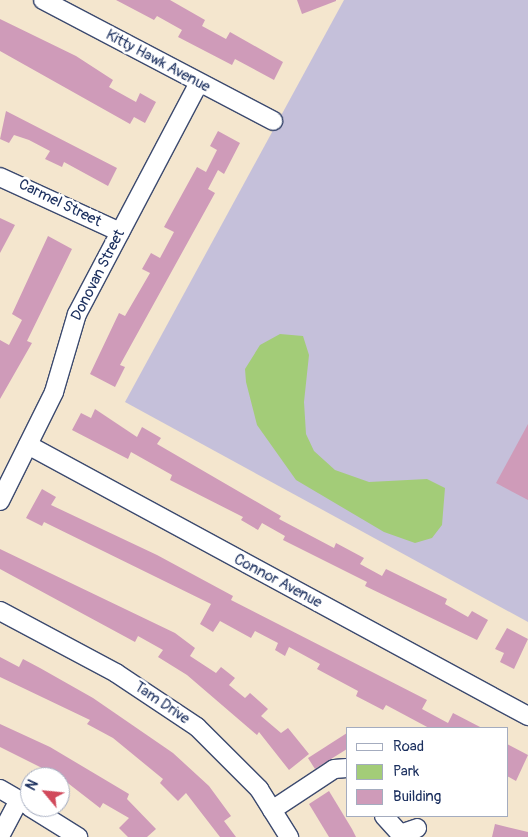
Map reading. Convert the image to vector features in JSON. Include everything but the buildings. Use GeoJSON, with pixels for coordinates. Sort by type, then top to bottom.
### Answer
{"type":"FeatureCollection","features":[{"type":"Feature","properties":{"kind":"street","name":"Kitty Hawk Avenue"},"geometry":{"type":"LineString","coordinates":[[43,0],[273,121]]}},
{"type":"Feature","properties":{"kind":"street","name":"Donovan Street"},"geometry":{"type":"LineString","coordinates":[[0,501],[28,445],[62,369],[77,314],[199,83]]}},
{"type":"Feature","properties":{"kind":"street","name":"Carmel Street"},"geometry":{"type":"LineString","coordinates":[[0,177],[120,232]]}},
{"type":"Feature","properties":{"kind":"street","name":"Connor Avenue"},"geometry":{"type":"LineString","coordinates":[[28,445],[528,716]]}},
{"type":"Feature","properties":{"kind":"street","name":"Tam Drive"},"geometry":{"type":"LineString","coordinates":[[0,611],[116,673],[197,727],[259,789],[289,837]]}},
{"type":"Feature","properties":{"kind":"street"},"geometry":{"type":"LineString","coordinates":[[272,810],[334,769],[346,768]]}},
{"type":"Feature","properties":{"kind":"street"},"geometry":{"type":"LineString","coordinates":[[0,789],[20,801]]}},
{"type":"Feature","properties":{"kind":"street"},"geometry":{"type":"LineString","coordinates":[[0,836],[20,811]]}},
{"type":"Feature","properties":{"kind":"street"},"geometry":{"type":"LineString","coordinates":[[46,817],[78,837]]}},
{"type":"Feature","properties":{"kind":"street"},"geometry":{"type":"LineString","coordinates":[[385,817],[400,834],[417,828]]}},
{"type":"Feature","properties":{"kind":"shaded area"},"geometry":{"type":"Polygon","coordinates":[[[344,0],[528,0],[528,622],[125,402],[344,0]]]}},
{"type":"Feature","properties":{"kind":"green space"},"geometry":{"type":"Polygon","coordinates":[[[280,334],[303,336],[309,355],[304,402],[306,434],[314,451],[335,470],[369,482],[427,479],[445,488],[442,525],[432,538],[415,543],[384,532],[296,480],[257,425],[246,382],[245,369],[260,345],[280,334]]]}}]}
